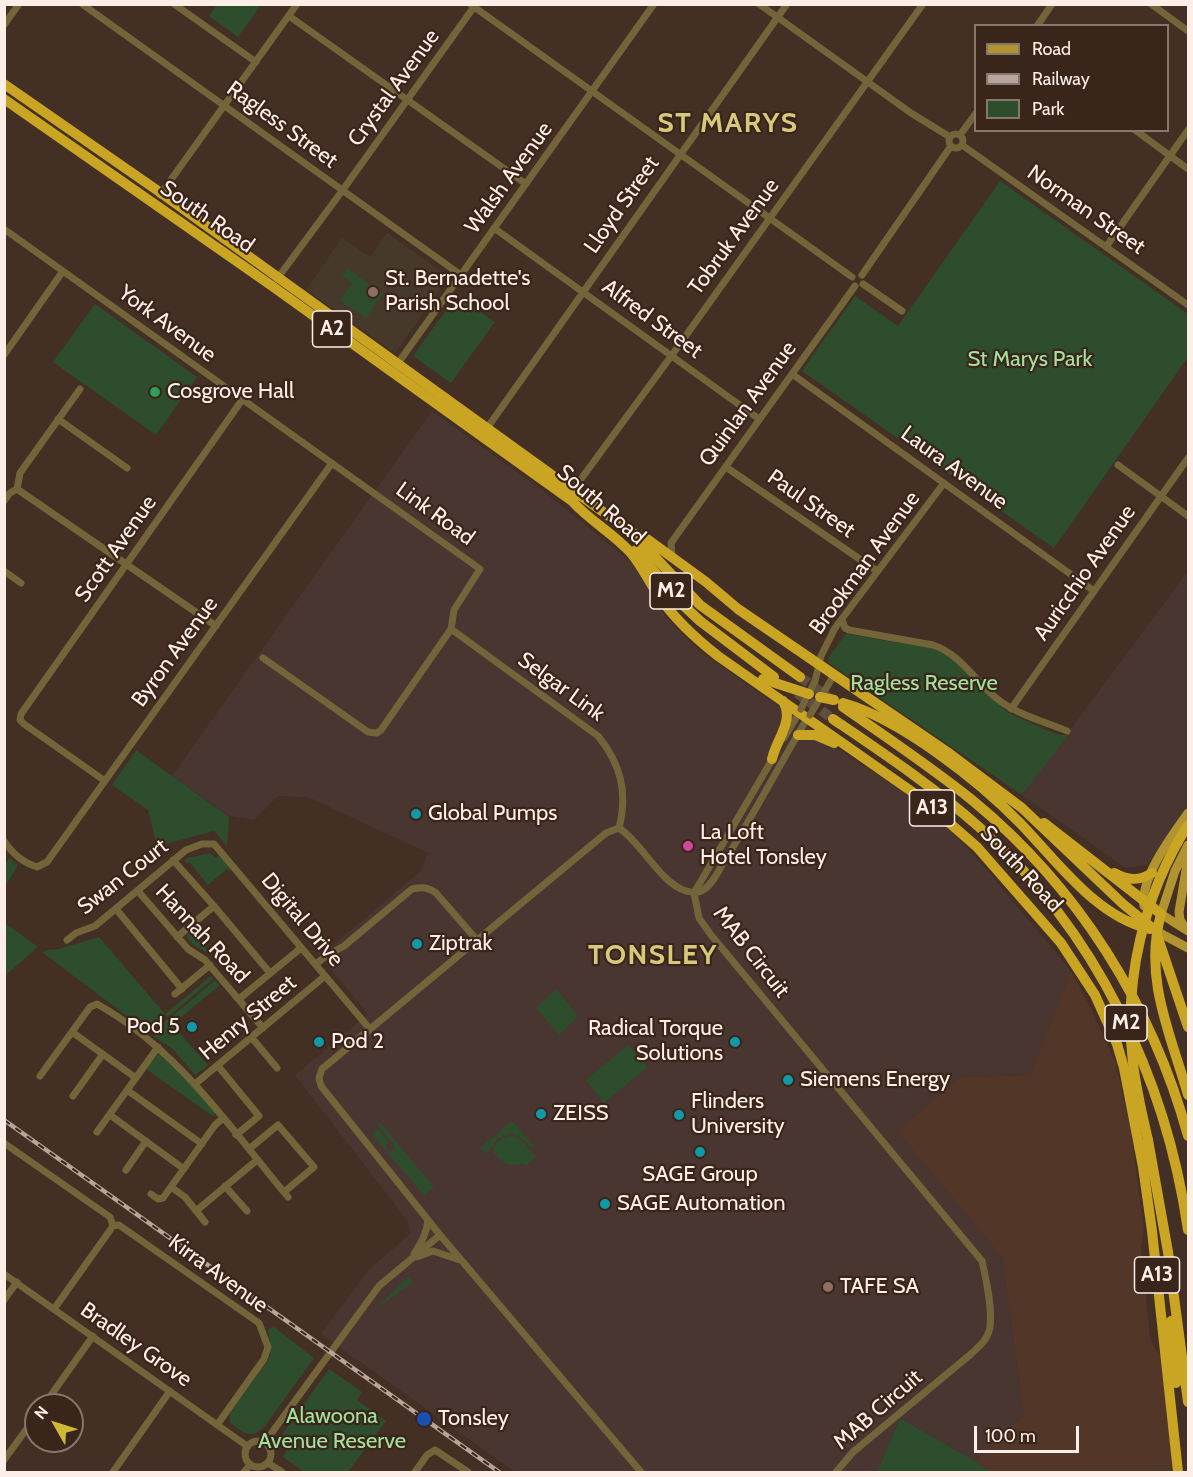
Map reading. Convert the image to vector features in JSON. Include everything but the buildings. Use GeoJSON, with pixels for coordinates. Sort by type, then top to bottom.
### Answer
{"type":"FeatureCollection","features":[{"type":"Feature","properties":{"kind":"highway","name":"South Road"},"geometry":{"type":"LineString","coordinates":[[4,84],[161,194],[274,282]]}},
{"type":"Feature","properties":{"kind":"highway","name":"South Road"},"geometry":{"type":"LineString","coordinates":[[4,99],[154,204],[274,282],[572,495],[672,557],[708,583],[738,609],[950,754],[1060,834],[1161,914]]}},
{"type":"Feature","properties":{"kind":"highway","name":"South Road"},"geometry":{"type":"LineString","coordinates":[[572,495],[584,514],[633,555],[659,596],[685,628],[726,661],[804,713],[921,798],[977,848],[1039,916],[1076,963],[1104,1015],[1119,1051],[1127,1079],[1152,1231],[1179,1473]]}},
{"type":"Feature","properties":{"kind":"highway","name":"M2"},"geometry":{"type":"LineString","coordinates":[[572,495],[630,545],[683,605],[768,678]]}},
{"type":"Feature","properties":{"kind":"highway","name":"M2"},"geometry":{"type":"LineString","coordinates":[[631,531],[684,590],[705,609],[800,677]]}},
{"type":"Feature","properties":{"kind":"highway"},"geometry":{"type":"LineString","coordinates":[[726,661],[768,678],[872,713],[888,721],[976,784],[1018,821],[1078,884],[1105,907],[1131,923],[1155,931]]}},
{"type":"Feature","properties":{"kind":"highway"},"geometry":{"type":"LineString","coordinates":[[772,759],[787,721],[787,710],[783,701]]}},
{"type":"Feature","properties":{"kind":"highway","name":"M2"},"geometry":{"type":"LineString","coordinates":[[843,707],[972,800],[1001,825],[1046,871],[1080,912],[1106,950],[1143,1014],[1171,1080],[1188,1136]]}},
{"type":"Feature","properties":{"kind":"highway","name":"M2"},"geometry":{"type":"LineString","coordinates":[[833,718],[949,801],[981,828],[1045,896],[1078,939],[1099,972],[1125,1021],[1155,1094],[1170,1140],[1188,1230]]}},
{"type":"Feature","properties":{"kind":"highway"},"geometry":{"type":"LineString","coordinates":[[798,735],[815,735],[836,744],[846,744]]}},
{"type":"Feature","properties":{"kind":"highway","name":"South Road"},"geometry":{"type":"LineString","coordinates":[[1022,808],[1081,866],[1155,931]]}},
{"type":"Feature","properties":{"kind":"highway"},"geometry":{"type":"LineString","coordinates":[[1188,825],[1168,861],[1153,897],[1134,972],[1131,1010],[1132,1061],[1168,1252],[1188,1402]]}},
{"type":"Feature","properties":{"kind":"highway"},"geometry":{"type":"LineString","coordinates":[[977,848],[989,855],[1058,929],[1125,1021]]}},
{"type":"Feature","properties":{"kind":"highway"},"geometry":{"type":"LineString","coordinates":[[1100,867],[1121,877],[1134,879],[1143,878],[1152,873]]}},
{"type":"Feature","properties":{"kind":"highway"},"geometry":{"type":"LineString","coordinates":[[1161,914],[1155,931],[1154,962],[1159,998],[1188,1095]]}},
{"type":"Feature","properties":{"kind":"highway"},"geometry":{"type":"LineString","coordinates":[[1155,931],[1188,1028]]}},
{"type":"Feature","properties":{"kind":"highway"},"geometry":{"type":"LineString","coordinates":[[1168,1252],[1166,1264],[1176,1375],[1179,1473]]}},
{"type":"Feature","properties":{"kind":"main road"},"geometry":{"type":"LineString","coordinates":[[1188,813],[1166,846],[1152,873],[1143,902],[1146,916],[1155,931],[1188,948]]}},
{"type":"Feature","properties":{"kind":"main road"},"geometry":{"type":"LineString","coordinates":[[1161,914],[1175,871],[1188,845]]}},
{"type":"Feature","properties":{"kind":"main road"},"geometry":{"type":"LineString","coordinates":[[1187,930],[1181,922],[1179,912],[1188,858]]}},
{"type":"Feature","properties":{"kind":"main road","name":"South Road"},"geometry":{"type":"LineString","coordinates":[[1161,914],[1187,930]]}},
{"type":"Feature","properties":{"kind":"street"},"geometry":{"type":"LineString","coordinates":[[4,25],[19,4]]}},
{"type":"Feature","properties":{"kind":"street","name":"Ragless Street"},"geometry":{"type":"LineString","coordinates":[[82,4],[461,275]]}},
{"type":"Feature","properties":{"kind":"street"},"geometry":{"type":"LineString","coordinates":[[174,4],[256,62]]}},
{"type":"Feature","properties":{"kind":"street"},"geometry":{"type":"LineString","coordinates":[[154,204],[297,4]]}},
{"type":"Feature","properties":{"kind":"street","name":"Walsh Avenue"},"geometry":{"type":"LineString","coordinates":[[395,368],[654,4]]}},
{"type":"Feature","properties":{"kind":"street"},"geometry":{"type":"LineString","coordinates":[[759,4],[911,113],[950,137]]}},
{"type":"Feature","properties":{"kind":"street","name":"Lloyd Street"},"geometry":{"type":"LineString","coordinates":[[484,432],[787,4]]}},
{"type":"Feature","properties":{"kind":"street","name":"Tobruk Avenue"},"geometry":{"type":"LineString","coordinates":[[572,495],[923,4]]}},
{"type":"Feature","properties":{"kind":"street"},"geometry":{"type":"LineString","coordinates":[[1038,24],[1052,4]]}},
{"type":"Feature","properties":{"kind":"street"},"geometry":{"type":"LineString","coordinates":[[1151,4],[1188,31]]}},
{"type":"Feature","properties":{"kind":"street"},"geometry":{"type":"LineString","coordinates":[[473,6],[852,277]]}},
{"type":"Feature","properties":{"kind":"street","name":"Crystal Avenue"},"geometry":{"type":"LineString","coordinates":[[274,282],[408,100],[473,6]]}},
{"type":"Feature","properties":{"kind":"street"},"geometry":{"type":"LineString","coordinates":[[289,16],[526,184]]}},
{"type":"Feature","properties":{"kind":"street"},"geometry":{"type":"LineString","coordinates":[[960,135],[974,114]]}},
{"type":"Feature","properties":{"kind":"street"},"geometry":{"type":"LineString","coordinates":[[1106,247],[1188,130]]}},
{"type":"Feature","properties":{"kind":"street"},"geometry":{"type":"LineString","coordinates":[[1138,132],[1188,169]]}},
{"type":"Feature","properties":{"kind":"street"},"geometry":{"type":"LineString","coordinates":[[950,137],[954,134],[960,135]]}},
{"type":"Feature","properties":{"kind":"street"},"geometry":{"type":"LineString","coordinates":[[951,146],[955,148],[962,145],[960,135]]}},
{"type":"Feature","properties":{"kind":"street"},"geometry":{"type":"LineString","coordinates":[[950,137],[951,146]]}},
{"type":"Feature","properties":{"kind":"street","name":"Norman Street"},"geometry":{"type":"LineString","coordinates":[[962,145],[1188,305]]}},
{"type":"Feature","properties":{"kind":"street"},"geometry":{"type":"LineString","coordinates":[[862,275],[951,146]]}},
{"type":"Feature","properties":{"kind":"street","name":"Alfred Street"},"geometry":{"type":"LineString","coordinates":[[495,228],[759,420]]}},
{"type":"Feature","properties":{"kind":"street","name":"York Avenue"},"geometry":{"type":"LineString","coordinates":[[4,229],[369,488]]}},
{"type":"Feature","properties":{"kind":"street"},"geometry":{"type":"LineString","coordinates":[[4,355],[63,271]]}},
{"type":"Feature","properties":{"kind":"street"},"geometry":{"type":"LineString","coordinates":[[852,277],[856,274],[862,275]]}},
{"type":"Feature","properties":{"kind":"street"},"geometry":{"type":"LineString","coordinates":[[862,275],[863,284]]}},
{"type":"Feature","properties":{"kind":"street"},"geometry":{"type":"LineString","coordinates":[[852,277],[852,283],[855,286],[859,287],[863,284]]}},
{"type":"Feature","properties":{"kind":"street"},"geometry":{"type":"LineString","coordinates":[[863,284],[902,311]]}},
{"type":"Feature","properties":{"kind":"street","name":"Quinlan Avenue"},"geometry":{"type":"LineString","coordinates":[[671,543],[855,286]]}},
{"type":"Feature","properties":{"kind":"street","name":"Laura Avenue"},"geometry":{"type":"LineString","coordinates":[[792,374],[1094,591]]}},
{"type":"Feature","properties":{"kind":"street"},"geometry":{"type":"LineString","coordinates":[[17,489],[18,477],[80,389]]}},
{"type":"Feature","properties":{"kind":"street","name":"Scott Avenue"},"geometry":{"type":"LineString","coordinates":[[105,781],[20,720],[21,714],[242,400]]}},
{"type":"Feature","properties":{"kind":"street"},"geometry":{"type":"LineString","coordinates":[[58,419],[127,468]]}},
{"type":"Feature","properties":{"kind":"street","name":"Auricchio Avenue"},"geometry":{"type":"LineString","coordinates":[[1011,709],[1188,458]]}},
{"type":"Feature","properties":{"kind":"street","name":"Byron Avenue"},"geometry":{"type":"LineString","coordinates":[[4,841],[12,853],[28,864],[37,867],[47,862],[332,463]]}},
{"type":"Feature","properties":{"kind":"street"},"geometry":{"type":"LineString","coordinates":[[1118,465],[1188,516]]}},
{"type":"Feature","properties":{"kind":"street","name":"Paul Street"},"geometry":{"type":"LineString","coordinates":[[726,467],[877,571]]}},
{"type":"Feature","properties":{"kind":"street","name":"Brookman Avenue"},"geometry":{"type":"LineString","coordinates":[[818,694],[815,681],[830,638],[877,571],[944,483]]}},
{"type":"Feature","properties":{"kind":"street","name":"Link Road"},"geometry":{"type":"LineString","coordinates":[[369,488],[480,569],[454,610],[451,629]]}},
{"type":"Feature","properties":{"kind":"street"},"geometry":{"type":"LineString","coordinates":[[17,489],[216,626]]}},
{"type":"Feature","properties":{"kind":"street"},"geometry":{"type":"LineString","coordinates":[[4,501],[10,493],[17,489]]}},
{"type":"Feature","properties":{"kind":"street"},"geometry":{"type":"LineString","coordinates":[[656,546],[671,543],[672,557]]}},
{"type":"Feature","properties":{"kind":"street"},"geometry":{"type":"LineString","coordinates":[[6,575],[21,583]]}},
{"type":"Feature","properties":{"kind":"street"},"geometry":{"type":"LineString","coordinates":[[842,620],[845,628],[849,630],[945,649],[997,699],[1011,709],[1067,731]]}},
{"type":"Feature","properties":{"kind":"street"},"geometry":{"type":"LineString","coordinates":[[263,658],[368,732],[377,733],[451,629]]}},
{"type":"Feature","properties":{"kind":"street","name":"Selgar Link"},"geometry":{"type":"LineString","coordinates":[[451,629],[587,726],[603,741],[615,759],[622,780],[623,802],[619,828]]}},
{"type":"Feature","properties":{"kind":"street"},"geometry":{"type":"LineString","coordinates":[[694,893],[772,759],[834,675]]}},
{"type":"Feature","properties":{"kind":"street"},"geometry":{"type":"LineString","coordinates":[[694,893],[703,891],[711,882],[736,843],[798,735],[804,713],[818,694]]}},
{"type":"Feature","properties":{"kind":"street"},"geometry":{"type":"LineString","coordinates":[[619,828],[606,832],[369,1028],[322,1070],[319,1078],[321,1086],[440,1235],[641,1473]]}},
{"type":"Feature","properties":{"kind":"street","name":"MAB Circuit"},"geometry":{"type":"LineString","coordinates":[[619,828],[627,833],[673,884],[694,893],[699,918],[711,935],[982,1261],[986,1276],[991,1326],[987,1337],[971,1354],[853,1452],[836,1473]]}},
{"type":"Feature","properties":{"kind":"street","name":"Swan Court"},"geometry":{"type":"LineString","coordinates":[[67,940],[76,933],[95,926],[173,860],[193,846],[202,844]]}},
{"type":"Feature","properties":{"kind":"street","name":"Digital Drive"},"geometry":{"type":"LineString","coordinates":[[202,844],[214,844],[218,848],[369,1028]]}},
{"type":"Feature","properties":{"kind":"street"},"geometry":{"type":"LineString","coordinates":[[173,860],[270,973]]}},
{"type":"Feature","properties":{"kind":"street"},"geometry":{"type":"LineString","coordinates":[[316,964],[344,946],[412,890],[422,887],[436,893],[476,939]]}},
{"type":"Feature","properties":{"kind":"street","name":"Hannah Road"},"geometry":{"type":"LineString","coordinates":[[138,891],[188,949],[210,965],[264,1028]]}},
{"type":"Feature","properties":{"kind":"street"},"geometry":{"type":"LineString","coordinates":[[177,937],[214,906]]}},
{"type":"Feature","properties":{"kind":"street"},"geometry":{"type":"LineString","coordinates":[[116,909],[182,988]]}},
{"type":"Feature","properties":{"kind":"street"},"geometry":{"type":"LineString","coordinates":[[239,999],[301,948]]}},
{"type":"Feature","properties":{"kind":"street"},"geometry":{"type":"LineString","coordinates":[[175,994],[210,965]]}},
{"type":"Feature","properties":{"kind":"street","name":"Henry Street"},"geometry":{"type":"LineString","coordinates":[[249,1149],[278,1125],[314,1167],[286,1195],[195,1084],[326,976]]}},
{"type":"Feature","properties":{"kind":"street"},"geometry":{"type":"LineString","coordinates":[[40,1076],[90,1007],[98,1004],[158,1047],[195,1084]]}},
{"type":"Feature","properties":{"kind":"street"},"geometry":{"type":"LineString","coordinates":[[72,1032],[136,1078]]}},
{"type":"Feature","properties":{"kind":"street"},"geometry":{"type":"LineString","coordinates":[[252,1038],[277,1068]]}},
{"type":"Feature","properties":{"kind":"street"},"geometry":{"type":"LineString","coordinates":[[97,1132],[158,1047]]}},
{"type":"Feature","properties":{"kind":"street"},"geometry":{"type":"LineString","coordinates":[[73,1096],[103,1054]]}},
{"type":"Feature","properties":{"kind":"street"},"geometry":{"type":"LineString","coordinates":[[218,1066],[260,1116],[236,1135]]}},
{"type":"Feature","properties":{"kind":"street"},"geometry":{"type":"LineString","coordinates":[[127,1090],[202,1144]]}},
{"type":"Feature","properties":{"kind":"street"},"geometry":{"type":"LineString","coordinates":[[110,1115],[184,1168]]}},
{"type":"Feature","properties":{"kind":"street"},"geometry":{"type":"LineString","coordinates":[[151,1194],[158,1199],[163,1198],[215,1125],[223,1118]]}},
{"type":"Feature","properties":{"kind":"street"},"geometry":{"type":"LineString","coordinates":[[126,1170],[146,1141]]}},
{"type":"Feature","properties":{"kind":"street","name":"Kirra Avenue"},"geometry":{"type":"LineString","coordinates":[[4,1143],[110,1217],[116,1225],[259,1323],[268,1347],[264,1359],[217,1425]]}},
{"type":"Feature","properties":{"kind":"street"},"geometry":{"type":"LineString","coordinates":[[196,1211],[257,1160]]}},
{"type":"Feature","properties":{"kind":"street"},"geometry":{"type":"LineString","coordinates":[[225,1186],[246,1211]]}},
{"type":"Feature","properties":{"kind":"street"},"geometry":{"type":"LineString","coordinates":[[171,1187],[185,1197],[205,1222]]}},
{"type":"Feature","properties":{"kind":"street"},"geometry":{"type":"LineString","coordinates":[[409,1261],[423,1240],[429,1220]]}},
{"type":"Feature","properties":{"kind":"street"},"geometry":{"type":"LineString","coordinates":[[54,1309],[116,1225]]}},
{"type":"Feature","properties":{"kind":"street"},"geometry":{"type":"LineString","coordinates":[[265,1442],[379,1286],[440,1235]]}},
{"type":"Feature","properties":{"kind":"street"},"geometry":{"type":"LineString","coordinates":[[409,1261],[433,1251],[462,1261]]}},
{"type":"Feature","properties":{"kind":"street","name":"Bradley Grove"},"geometry":{"type":"LineString","coordinates":[[4,1274],[247,1446]]}},
{"type":"Feature","properties":{"kind":"street"},"geometry":{"type":"LineString","coordinates":[[4,1300],[17,1282]]}},
{"type":"Feature","properties":{"kind":"street"},"geometry":{"type":"LineString","coordinates":[[53,1393],[93,1336]]}},
{"type":"Feature","properties":{"kind":"street"},"geometry":{"type":"LineString","coordinates":[[112,1473],[170,1391]]}},
{"type":"Feature","properties":{"kind":"street"},"geometry":{"type":"LineString","coordinates":[[4,1460],[24,1432]]}},
{"type":"Feature","properties":{"kind":"street"},"geometry":{"type":"LineString","coordinates":[[253,1441],[265,1442],[271,1454],[268,1462],[257,1467],[249,1465],[244,1454],[247,1446],[253,1441]]}},
{"type":"Feature","properties":{"kind":"street"},"geometry":{"type":"LineString","coordinates":[[415,1473],[427,1455],[435,1450],[468,1473]]}},
{"type":"Feature","properties":{"kind":"street"},"geometry":{"type":"LineString","coordinates":[[268,1462],[282,1473]]}},
{"type":"Feature","properties":{"kind":"street"},"geometry":{"type":"LineString","coordinates":[[244,1473],[249,1465]]}},
{"type":"Feature","properties":{"kind":"shaded area","name":"St. Bernadette's Parish School"},"geometry":{"type":"Polygon","coordinates":[[[387,233],[449,277],[395,353],[306,290],[342,238],[370,257],[387,233]]]}},
{"type":"Feature","properties":{"kind":"shaded area"},"geometry":{"type":"Polygon","coordinates":[[[432,411],[546,493],[631,562],[666,617],[697,649],[861,765],[886,779],[942,822],[977,858],[1071,971],[1030,1075],[961,1077],[897,1131],[1002,1257],[1024,1416],[975,1461],[900,1418],[877,1472],[515,1472],[321,1334],[369,1270],[411,1233],[407,1220],[295,1075],[368,1014],[309,943],[333,945],[421,871],[428,853],[308,797],[278,796],[254,820],[229,816],[172,776],[432,411]]]}},
{"type":"Feature","properties":{"kind":"shaded area"},"geometry":{"type":"Polygon","coordinates":[[[1188,571],[1188,807],[1147,865],[1126,868],[1022,795],[1188,571]]]}},
{"type":"Feature","properties":{"kind":"shaded area"},"geometry":{"type":"Polygon","coordinates":[[[1071,971],[1116,1064],[1130,1126],[1144,1229],[1141,1248],[1150,1337],[1162,1357],[1171,1443],[1171,1472],[990,1472],[975,1461],[1024,1416],[1002,1257],[897,1131],[961,1077],[1030,1075],[1071,971]]]}},
{"type":"Feature","properties":{"kind":"green space"},"geometry":{"type":"Polygon","coordinates":[[[217,4],[261,5],[238,37],[209,16],[217,4]]]}},
{"type":"Feature","properties":{"kind":"green space","name":"St Marys Park"},"geometry":{"type":"Polygon","coordinates":[[[1000,181],[1188,314],[1188,357],[1054,548],[802,371],[855,296],[898,326],[1000,181]]]}},
{"type":"Feature","properties":{"kind":"green space"},"geometry":{"type":"Polygon","coordinates":[[[347,268],[383,294],[366,318],[340,300],[352,283],[342,275],[347,268]]]}},
{"type":"Feature","properties":{"kind":"green space"},"geometry":{"type":"Polygon","coordinates":[[[457,295],[495,322],[451,383],[413,356],[457,295]]]}},
{"type":"Feature","properties":{"kind":"green space"},"geometry":{"type":"Polygon","coordinates":[[[95,304],[197,377],[156,435],[53,362],[95,304]]]}},
{"type":"Feature","properties":{"kind":"green space","name":"Ragless Reserve"},"geometry":{"type":"Polygon","coordinates":[[[846,634],[937,649],[950,657],[1007,712],[1046,730],[1068,735],[1022,795],[829,663],[828,658],[846,634]]]}},
{"type":"Feature","properties":{"kind":"green space"},"geometry":{"type":"Polygon","coordinates":[[[136,750],[229,817],[227,846],[214,831],[157,846],[148,810],[112,785],[136,750]]]}},
{"type":"Feature","properties":{"kind":"green space"},"geometry":{"type":"Polygon","coordinates":[[[211,853],[215,858],[220,855],[231,869],[229,871],[227,869],[208,885],[189,862],[184,861],[187,858],[211,853]]]}},
{"type":"Feature","properties":{"kind":"green space"},"geometry":{"type":"Polygon","coordinates":[[[9,858],[18,865],[5,887],[5,866],[9,858]]]}},
{"type":"Feature","properties":{"kind":"green space"},"geometry":{"type":"Polygon","coordinates":[[[5,923],[38,947],[5,976],[5,923]]]}},
{"type":"Feature","properties":{"kind":"green space"},"geometry":{"type":"Polygon","coordinates":[[[192,931],[214,957],[192,944],[186,936],[192,931]]]}},
{"type":"Feature","properties":{"kind":"green space"},"geometry":{"type":"Polygon","coordinates":[[[99,937],[165,1014],[148,1032],[43,953],[46,950],[58,949],[99,937]]]}},
{"type":"Feature","properties":{"kind":"green space"},"geometry":{"type":"Polygon","coordinates":[[[211,976],[213,979],[168,1017],[165,1014],[211,976]]]}},
{"type":"Feature","properties":{"kind":"green space"},"geometry":{"type":"Polygon","coordinates":[[[215,980],[219,986],[174,1023],[170,1018],[215,980]]]}},
{"type":"Feature","properties":{"kind":"green space"},"geometry":{"type":"Polygon","coordinates":[[[556,989],[578,1016],[559,1035],[536,1008],[556,989]]]}},
{"type":"Feature","properties":{"kind":"green space"},"geometry":{"type":"Polygon","coordinates":[[[167,1019],[208,1065],[195,1075],[173,1049],[153,1036],[167,1019]]]}},
{"type":"Feature","properties":{"kind":"green space"},"geometry":{"type":"Polygon","coordinates":[[[628,1045],[647,1067],[604,1103],[586,1080],[628,1045]]]}},
{"type":"Feature","properties":{"kind":"green space"},"geometry":{"type":"Polygon","coordinates":[[[159,1053],[169,1058],[215,1113],[214,1117],[146,1069],[159,1053]]]}},
{"type":"Feature","properties":{"kind":"green space"},"geometry":{"type":"Polygon","coordinates":[[[512,1121],[534,1146],[532,1148],[523,1139],[511,1133],[497,1139],[488,1151],[485,1152],[480,1148],[512,1121]]]}},
{"type":"Feature","properties":{"kind":"green space"},"geometry":{"type":"Polygon","coordinates":[[[380,1122],[434,1187],[424,1195],[386,1151],[393,1151],[394,1145],[377,1125],[380,1122]]]}},
{"type":"Feature","properties":{"kind":"green space"},"geometry":{"type":"Polygon","coordinates":[[[378,1129],[388,1141],[386,1145],[389,1150],[385,1150],[372,1134],[378,1129]]]}},
{"type":"Feature","properties":{"kind":"green space"},"geometry":{"type":"Polygon","coordinates":[[[513,1136],[521,1140],[536,1157],[526,1166],[523,1163],[509,1165],[493,1152],[500,1140],[513,1136]]]}},
{"type":"Feature","properties":{"kind":"green space"},"geometry":{"type":"Polygon","coordinates":[[[408,1277],[413,1282],[378,1308],[390,1294],[408,1277]]]}},
{"type":"Feature","properties":{"kind":"green space"},"geometry":{"type":"Polygon","coordinates":[[[274,1327],[314,1358],[265,1426],[256,1433],[248,1434],[230,1423],[230,1413],[269,1359],[271,1348],[268,1329],[274,1327]]]}},
{"type":"Feature","properties":{"kind":"green space","name":"Alawoona Avenue Reserve"},"geometry":{"type":"Polygon","coordinates":[[[329,1369],[362,1392],[357,1400],[386,1421],[348,1472],[304,1472],[283,1457],[286,1446],[281,1436],[329,1369]]]}},
{"type":"Feature","properties":{"kind":"green space"},"geometry":{"type":"Polygon","coordinates":[[[900,1418],[975,1461],[990,1472],[877,1472],[900,1418]]]}},
{"type":"Feature","properties":{"kind":"tunnel"},"geometry":{"type":"LineString","coordinates":[[800,677],[831,699]]}},
{"type":"Feature","properties":{"kind":"tunnel"},"geometry":{"type":"LineString","coordinates":[[797,693],[833,719]]}},
{"type":"Feature","properties":{"kind":"railway"},"geometry":{"type":"LineString","coordinates":[[4,1120],[499,1472]]}},
{"type":"Feature","properties":{"kind":"place","name":"St. Bernadette's Parish School"},"geometry":{"type":"Point","coordinates":[373,292]}},
{"type":"Feature","properties":{"kind":"place","name":"Cosgrove Hall"},"geometry":{"type":"Point","coordinates":[155,392]}},
{"type":"Feature","properties":{"kind":"place","name":"Global Pumps"},"geometry":{"type":"Point","coordinates":[416,814]}},
{"type":"Feature","properties":{"kind":"place","name":"La Loft Hotel Tonsley"},"geometry":{"type":"Point","coordinates":[688,846]}},
{"type":"Feature","properties":{"kind":"place","name":"Ziptrak"},"geometry":{"type":"Point","coordinates":[417,944]}},
{"type":"Feature","properties":{"kind":"place","name":"Pod 5"},"geometry":{"type":"Point","coordinates":[192,1027]}},
{"type":"Feature","properties":{"kind":"place","name":"Pod 2"},"geometry":{"type":"Point","coordinates":[319,1042]}},
{"type":"Feature","properties":{"kind":"place","name":"Radical Torque Solutions"},"geometry":{"type":"Point","coordinates":[735,1042]}},
{"type":"Feature","properties":{"kind":"place","name":"Siemens Energy"},"geometry":{"type":"Point","coordinates":[788,1080]}},
{"type":"Feature","properties":{"kind":"place","name":"ZEISS"},"geometry":{"type":"Point","coordinates":[541,1114]}},
{"type":"Feature","properties":{"kind":"place","name":"Flinders University"},"geometry":{"type":"Point","coordinates":[679,1115]}},
{"type":"Feature","properties":{"kind":"place","name":"SAGE Group"},"geometry":{"type":"Point","coordinates":[700,1152]}},
{"type":"Feature","properties":{"kind":"place","name":"SAGE Automation"},"geometry":{"type":"Point","coordinates":[605,1204]}},
{"type":"Feature","properties":{"kind":"place","name":"TAFE SA"},"geometry":{"type":"Point","coordinates":[828,1287]}},
{"type":"Feature","properties":{"kind":"place","name":"Tonsley"},"geometry":{"type":"Point","coordinates":[424,1419]}},
{"type":"Feature","properties":{"kind":"district","name":"ST MARYS"},"geometry":{"type":"Point","coordinates":[728,124]}},
{"type":"Feature","properties":{"kind":"district","name":"TONSLEY"},"geometry":{"type":"Point","coordinates":[653,956]}}]}
